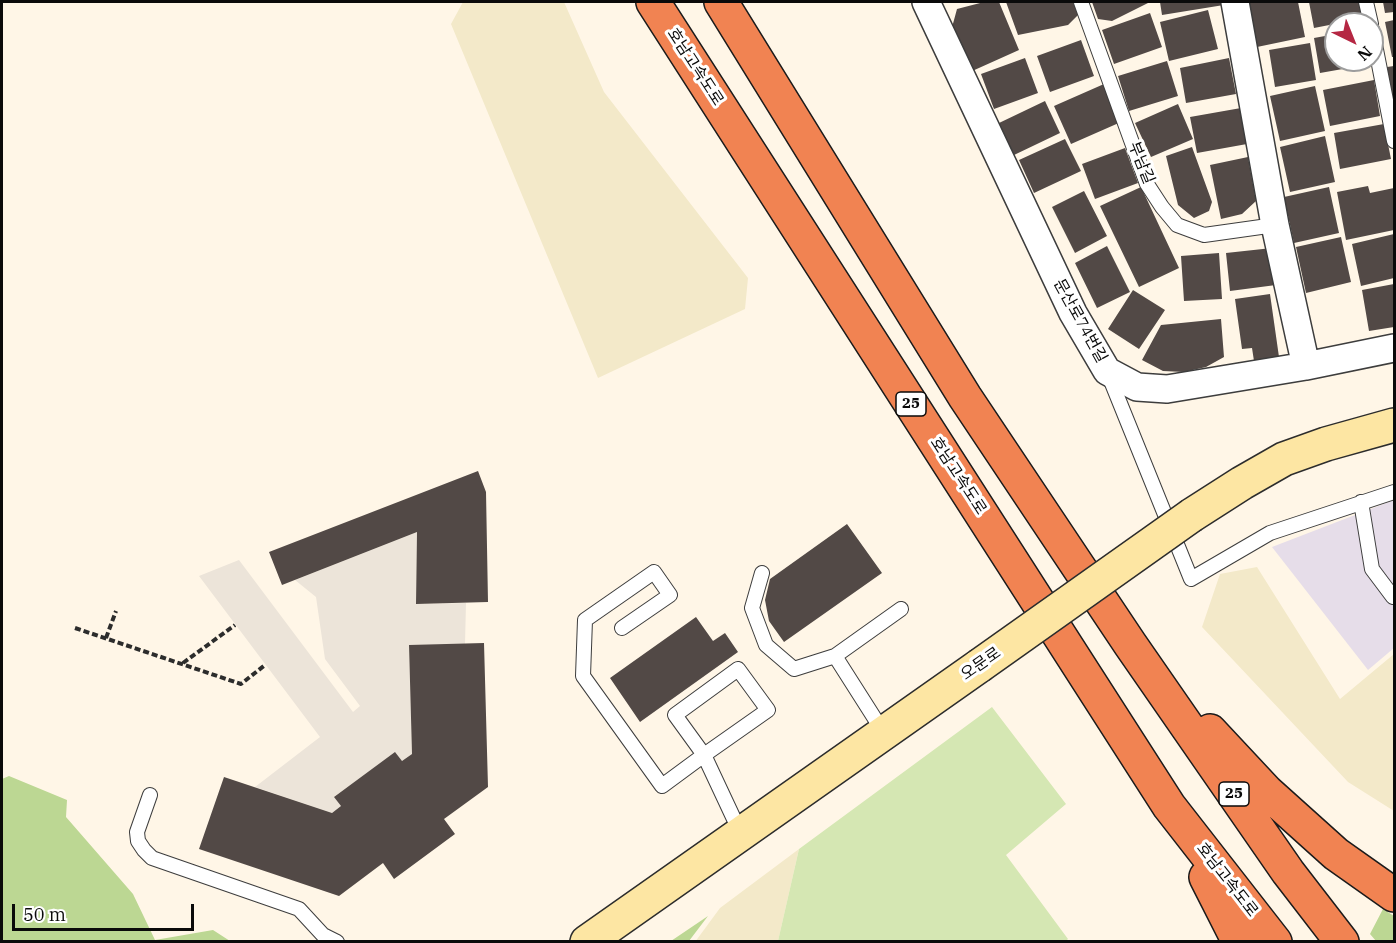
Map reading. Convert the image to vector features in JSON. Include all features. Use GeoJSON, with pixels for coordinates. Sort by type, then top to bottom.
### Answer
{"type":"FeatureCollection","features":[{"type":"Feature","properties":{"kind":"highway","name":"호남고속도로"},"geometry":{"type":"LineString","coordinates":[[653,2],[1169,806],[1275,942]]}},
{"type":"Feature","properties":{"kind":"highway","name":"25"},"geometry":{"type":"LineString","coordinates":[[721,2],[965,397],[1130,644],[1288,872],[1342,942]]}},
{"type":"Feature","properties":{"kind":"highway"},"geometry":{"type":"LineString","coordinates":[[1130,644],[1267,792],[1336,854],[1395,895]]}},
{"type":"Feature","properties":{"kind":"highway"},"geometry":{"type":"LineString","coordinates":[[1169,806],[1239,942]]}},
{"type":"Feature","properties":{"kind":"main road","name":"오문로"},"geometry":{"type":"LineString","coordinates":[[587,942],[1192,515],[1242,483],[1284,459],[1326,444],[1395,425]]}},
{"type":"Feature","properties":{"kind":"street","name":"문산로74번길"},"geometry":{"type":"LineString","coordinates":[[929,2],[1073,313],[1107,371],[1137,387],[1167,390],[1395,348]]}},
{"type":"Feature","properties":{"kind":"street"},"geometry":{"type":"LineString","coordinates":[[1235,2],[1275,225],[1306,366]]}},
{"type":"Feature","properties":{"kind":"lane","name":"부남길"},"geometry":{"type":"LineString","coordinates":[[1081,2],[1148,184],[1162,207],[1177,225],[1204,236],[1275,225]]}},
{"type":"Feature","properties":{"kind":"lane"},"geometry":{"type":"LineString","coordinates":[[1381,72],[1395,141]]}},
{"type":"Feature","properties":{"kind":"lane"},"geometry":{"type":"LineString","coordinates":[[1107,371],[1191,579],[1270,533],[1395,492]]}},
{"type":"Feature","properties":{"kind":"lane"},"geometry":{"type":"LineString","coordinates":[[1361,502],[1372,569],[1393,597]]}},
{"type":"Feature","properties":{"kind":"lane"},"geometry":{"type":"LineString","coordinates":[[622,628],[670,595],[654,572],[585,620],[583,676],[662,786],[704,755],[768,710],[738,669],[675,715],[704,755],[741,834]]}},
{"type":"Feature","properties":{"kind":"lane"},"geometry":{"type":"LineString","coordinates":[[762,573],[752,608],[766,645],[794,669],[835,656],[901,609]]}},
{"type":"Feature","properties":{"kind":"lane"},"geometry":{"type":"LineString","coordinates":[[835,656],[884,733]]}},
{"type":"Feature","properties":{"kind":"lane"},"geometry":{"type":"LineString","coordinates":[[150,795],[137,832],[138,841],[152,858],[299,909],[322,935],[337,942]]}},
{"type":"Feature","properties":{"kind":"path"},"geometry":{"type":"LineString","coordinates":[[106,638],[116,611]]}},
{"type":"Feature","properties":{"kind":"path"},"geometry":{"type":"LineString","coordinates":[[182,664],[235,625]]}},
{"type":"Feature","properties":{"kind":"path"},"geometry":{"type":"LineString","coordinates":[[75,628],[241,684],[266,665]]}},
{"type":"Feature","properties":{"kind":"shaded area"},"geometry":{"type":"Polygon","coordinates":[[[463,2],[564,2],[604,92],[748,278],[745,309],[598,378],[451,24],[463,2]]]}},
{"type":"Feature","properties":{"kind":"shaded area"},"geometry":{"type":"Polygon","coordinates":[[[1394,500],[1394,648],[1368,670],[1272,547],[1394,500]]]}},
{"type":"Feature","properties":{"kind":"shaded area"},"geometry":{"type":"Polygon","coordinates":[[[417,532],[416,604],[466,603],[465,644],[409,646],[412,754],[402,761],[395,753],[335,796],[341,806],[332,813],[255,787],[320,737],[199,576],[239,560],[353,712],[360,706],[325,659],[316,597],[295,580],[417,532]]]}},
{"type":"Feature","properties":{"kind":"shaded area"},"geometry":{"type":"Polygon","coordinates":[[[1257,567],[1340,699],[1394,654],[1394,811],[1348,782],[1202,627],[1220,574],[1257,567]]]}},
{"type":"Feature","properties":{"kind":"shaded area"},"geometry":{"type":"Polygon","coordinates":[[[799,849],[778,941],[695,942],[720,908],[799,849]]]}},
{"type":"Feature","properties":{"kind":"green space"},"geometry":{"type":"Polygon","coordinates":[[[992,707],[1066,804],[1006,855],[1068,939],[1065,942],[778,941],[799,849],[992,707]]]}},
{"type":"Feature","properties":{"kind":"green space"},"geometry":{"type":"Polygon","coordinates":[[[9,776],[67,800],[66,817],[133,894],[155,940],[213,930],[230,941],[2,941],[2,779],[9,776]]]}},
{"type":"Feature","properties":{"kind":"green space"},"geometry":{"type":"Polygon","coordinates":[[[1383,909],[1394,916],[1394,941],[1376,941],[1370,934],[1383,909]]]}},
{"type":"Feature","properties":{"kind":"green space"},"geometry":{"type":"Polygon","coordinates":[[[708,916],[689,941],[671,941],[708,916]]]}},
{"type":"Feature","properties":{"kind":"building"},"geometry":{"type":"Polygon","coordinates":[[[984,2],[999,2],[1019,50],[970,72],[951,31],[957,9],[984,2]]]}},
{"type":"Feature","properties":{"kind":"building"},"geometry":{"type":"Polygon","coordinates":[[[1006,2],[1073,2],[1078,15],[1068,25],[1018,35],[1006,2]]]}},
{"type":"Feature","properties":{"kind":"building"},"geometry":{"type":"Polygon","coordinates":[[[1092,2],[1150,2],[1112,21],[1098,19],[1092,2]]]}},
{"type":"Feature","properties":{"kind":"building"},"geometry":{"type":"Polygon","coordinates":[[[1160,2],[1229,2],[1230,4],[1162,15],[1160,2]]]}},
{"type":"Feature","properties":{"kind":"building"},"geometry":{"type":"Polygon","coordinates":[[[1298,2],[1305,37],[1257,47],[1248,3],[1298,2]]]}},
{"type":"Feature","properties":{"kind":"building"},"geometry":{"type":"Polygon","coordinates":[[[1309,2],[1361,2],[1364,12],[1324,12],[1324,26],[1314,28],[1309,2]]]}},
{"type":"Feature","properties":{"kind":"building"},"geometry":{"type":"Polygon","coordinates":[[[1383,2],[1394,2],[1394,12],[1385,13],[1383,2]]]}},
{"type":"Feature","properties":{"kind":"building"},"geometry":{"type":"Polygon","coordinates":[[[1208,10],[1218,49],[1169,61],[1160,22],[1208,10]]]}},
{"type":"Feature","properties":{"kind":"building"},"geometry":{"type":"Polygon","coordinates":[[[1150,13],[1162,47],[1114,64],[1102,30],[1150,13]]]}},
{"type":"Feature","properties":{"kind":"building"},"geometry":{"type":"Polygon","coordinates":[[[1394,20],[1394,57],[1392,57],[1385,22],[1394,20]]]}},
{"type":"Feature","properties":{"kind":"building"},"geometry":{"type":"Polygon","coordinates":[[[1324,36],[1326,72],[1320,73],[1314,38],[1324,36]]]}},
{"type":"Feature","properties":{"kind":"building"},"geometry":{"type":"Polygon","coordinates":[[[1081,40],[1094,76],[1050,92],[1037,56],[1081,40]]]}},
{"type":"Feature","properties":{"kind":"building"},"geometry":{"type":"Polygon","coordinates":[[[1310,43],[1316,80],[1275,87],[1269,50],[1310,43]]]}},
{"type":"Feature","properties":{"kind":"building"},"geometry":{"type":"Polygon","coordinates":[[[1025,58],[1038,93],[994,109],[981,74],[1025,58]]]}},
{"type":"Feature","properties":{"kind":"building"},"geometry":{"type":"Polygon","coordinates":[[[1229,58],[1236,94],[1186,103],[1180,68],[1229,58]]]}},
{"type":"Feature","properties":{"kind":"building"},"geometry":{"type":"Polygon","coordinates":[[[1167,61],[1178,96],[1129,111],[1118,76],[1167,61]]]}},
{"type":"Feature","properties":{"kind":"building"},"geometry":{"type":"Polygon","coordinates":[[[1394,66],[1394,100],[1393,100],[1387,67],[1394,66]]]}},
{"type":"Feature","properties":{"kind":"building"},"geometry":{"type":"Polygon","coordinates":[[[1374,80],[1380,116],[1330,126],[1323,90],[1374,80]]]}},
{"type":"Feature","properties":{"kind":"building"},"geometry":{"type":"Polygon","coordinates":[[[1104,84],[1121,122],[1071,144],[1054,106],[1104,84]]]}},
{"type":"Feature","properties":{"kind":"building"},"geometry":{"type":"Polygon","coordinates":[[[1315,86],[1325,131],[1280,141],[1270,96],[1315,86]]]}},
{"type":"Feature","properties":{"kind":"building"},"geometry":{"type":"Polygon","coordinates":[[[1045,101],[1060,133],[1014,155],[999,123],[1045,101]]]}},
{"type":"Feature","properties":{"kind":"building"},"geometry":{"type":"Polygon","coordinates":[[[1178,104],[1193,139],[1151,157],[1135,123],[1178,104]]]}},
{"type":"Feature","properties":{"kind":"building"},"geometry":{"type":"Polygon","coordinates":[[[1241,108],[1247,144],[1197,153],[1190,117],[1241,108]]]}},
{"type":"Feature","properties":{"kind":"building"},"geometry":{"type":"Polygon","coordinates":[[[1384,124],[1391,159],[1340,169],[1334,133],[1384,124]]]}},
{"type":"Feature","properties":{"kind":"building"},"geometry":{"type":"Polygon","coordinates":[[[1325,136],[1335,182],[1290,192],[1280,147],[1325,136]]]}},
{"type":"Feature","properties":{"kind":"building"},"geometry":{"type":"Polygon","coordinates":[[[1065,139],[1081,171],[1034,193],[1019,160],[1065,139]]]}},
{"type":"Feature","properties":{"kind":"building"},"geometry":{"type":"Polygon","coordinates":[[[1192,147],[1212,202],[1209,211],[1194,218],[1178,205],[1166,156],[1192,147]]]}},
{"type":"Feature","properties":{"kind":"building"},"geometry":{"type":"Polygon","coordinates":[[[1125,148],[1138,183],[1095,199],[1082,164],[1125,148]]]}},
{"type":"Feature","properties":{"kind":"building"},"geometry":{"type":"Polygon","coordinates":[[[1248,157],[1256,201],[1242,214],[1221,219],[1210,165],[1248,157]]]}},
{"type":"Feature","properties":{"kind":"building"},"geometry":{"type":"Polygon","coordinates":[[[1368,186],[1370,193],[1394,188],[1394,230],[1346,240],[1337,192],[1368,186]]]}},
{"type":"Feature","properties":{"kind":"building"},"geometry":{"type":"Polygon","coordinates":[[[1141,187],[1179,268],[1139,287],[1100,206],[1141,187]]]}},
{"type":"Feature","properties":{"kind":"building"},"geometry":{"type":"Polygon","coordinates":[[[1329,187],[1339,233],[1294,243],[1284,197],[1329,187]]]}},
{"type":"Feature","properties":{"kind":"building"},"geometry":{"type":"Polygon","coordinates":[[[1084,191],[1107,236],[1075,253],[1052,207],[1084,191]]]}},
{"type":"Feature","properties":{"kind":"building"},"geometry":{"type":"Polygon","coordinates":[[[1394,234],[1394,278],[1361,286],[1352,244],[1394,234]]]}},
{"type":"Feature","properties":{"kind":"building"},"geometry":{"type":"Polygon","coordinates":[[[1341,237],[1351,282],[1306,293],[1296,247],[1341,237]]]}},
{"type":"Feature","properties":{"kind":"building"},"geometry":{"type":"Polygon","coordinates":[[[1107,246],[1130,292],[1097,308],[1075,263],[1107,246]]]}},
{"type":"Feature","properties":{"kind":"building"},"geometry":{"type":"Polygon","coordinates":[[[1272,248],[1276,285],[1230,291],[1226,253],[1272,248]]]}},
{"type":"Feature","properties":{"kind":"building"},"geometry":{"type":"Polygon","coordinates":[[[1219,253],[1222,299],[1184,301],[1181,256],[1219,253]]]}},
{"type":"Feature","properties":{"kind":"building"},"geometry":{"type":"Polygon","coordinates":[[[1394,284],[1394,327],[1369,331],[1362,290],[1394,284]]]}},
{"type":"Feature","properties":{"kind":"building"},"geometry":{"type":"Polygon","coordinates":[[[1133,290],[1165,310],[1139,349],[1108,329],[1133,290]]]}},
{"type":"Feature","properties":{"kind":"building"},"geometry":{"type":"Polygon","coordinates":[[[1270,294],[1279,357],[1254,361],[1252,348],[1242,349],[1235,299],[1270,294]]]}},
{"type":"Feature","properties":{"kind":"building"},"geometry":{"type":"Polygon","coordinates":[[[1221,319],[1224,357],[1206,367],[1184,372],[1163,371],[1142,360],[1161,325],[1221,319]]]}},
{"type":"Feature","properties":{"kind":"building"},"geometry":{"type":"Polygon","coordinates":[[[478,471],[486,492],[488,602],[416,604],[417,532],[282,585],[269,552],[478,471]]]}},
{"type":"Feature","properties":{"kind":"building"},"geometry":{"type":"Polygon","coordinates":[[[847,524],[882,573],[784,642],[769,621],[765,600],[770,579],[847,524]]]}},
{"type":"Feature","properties":{"kind":"building"},"geometry":{"type":"Polygon","coordinates":[[[696,617],[713,641],[725,633],[738,652],[640,722],[610,678],[696,617]]]}},
{"type":"Feature","properties":{"kind":"building"},"geometry":{"type":"Polygon","coordinates":[[[484,643],[488,787],[444,819],[455,834],[394,879],[383,863],[339,896],[199,849],[224,777],[332,813],[341,806],[334,797],[395,752],[402,761],[412,754],[409,645],[484,643]]]}}]}
